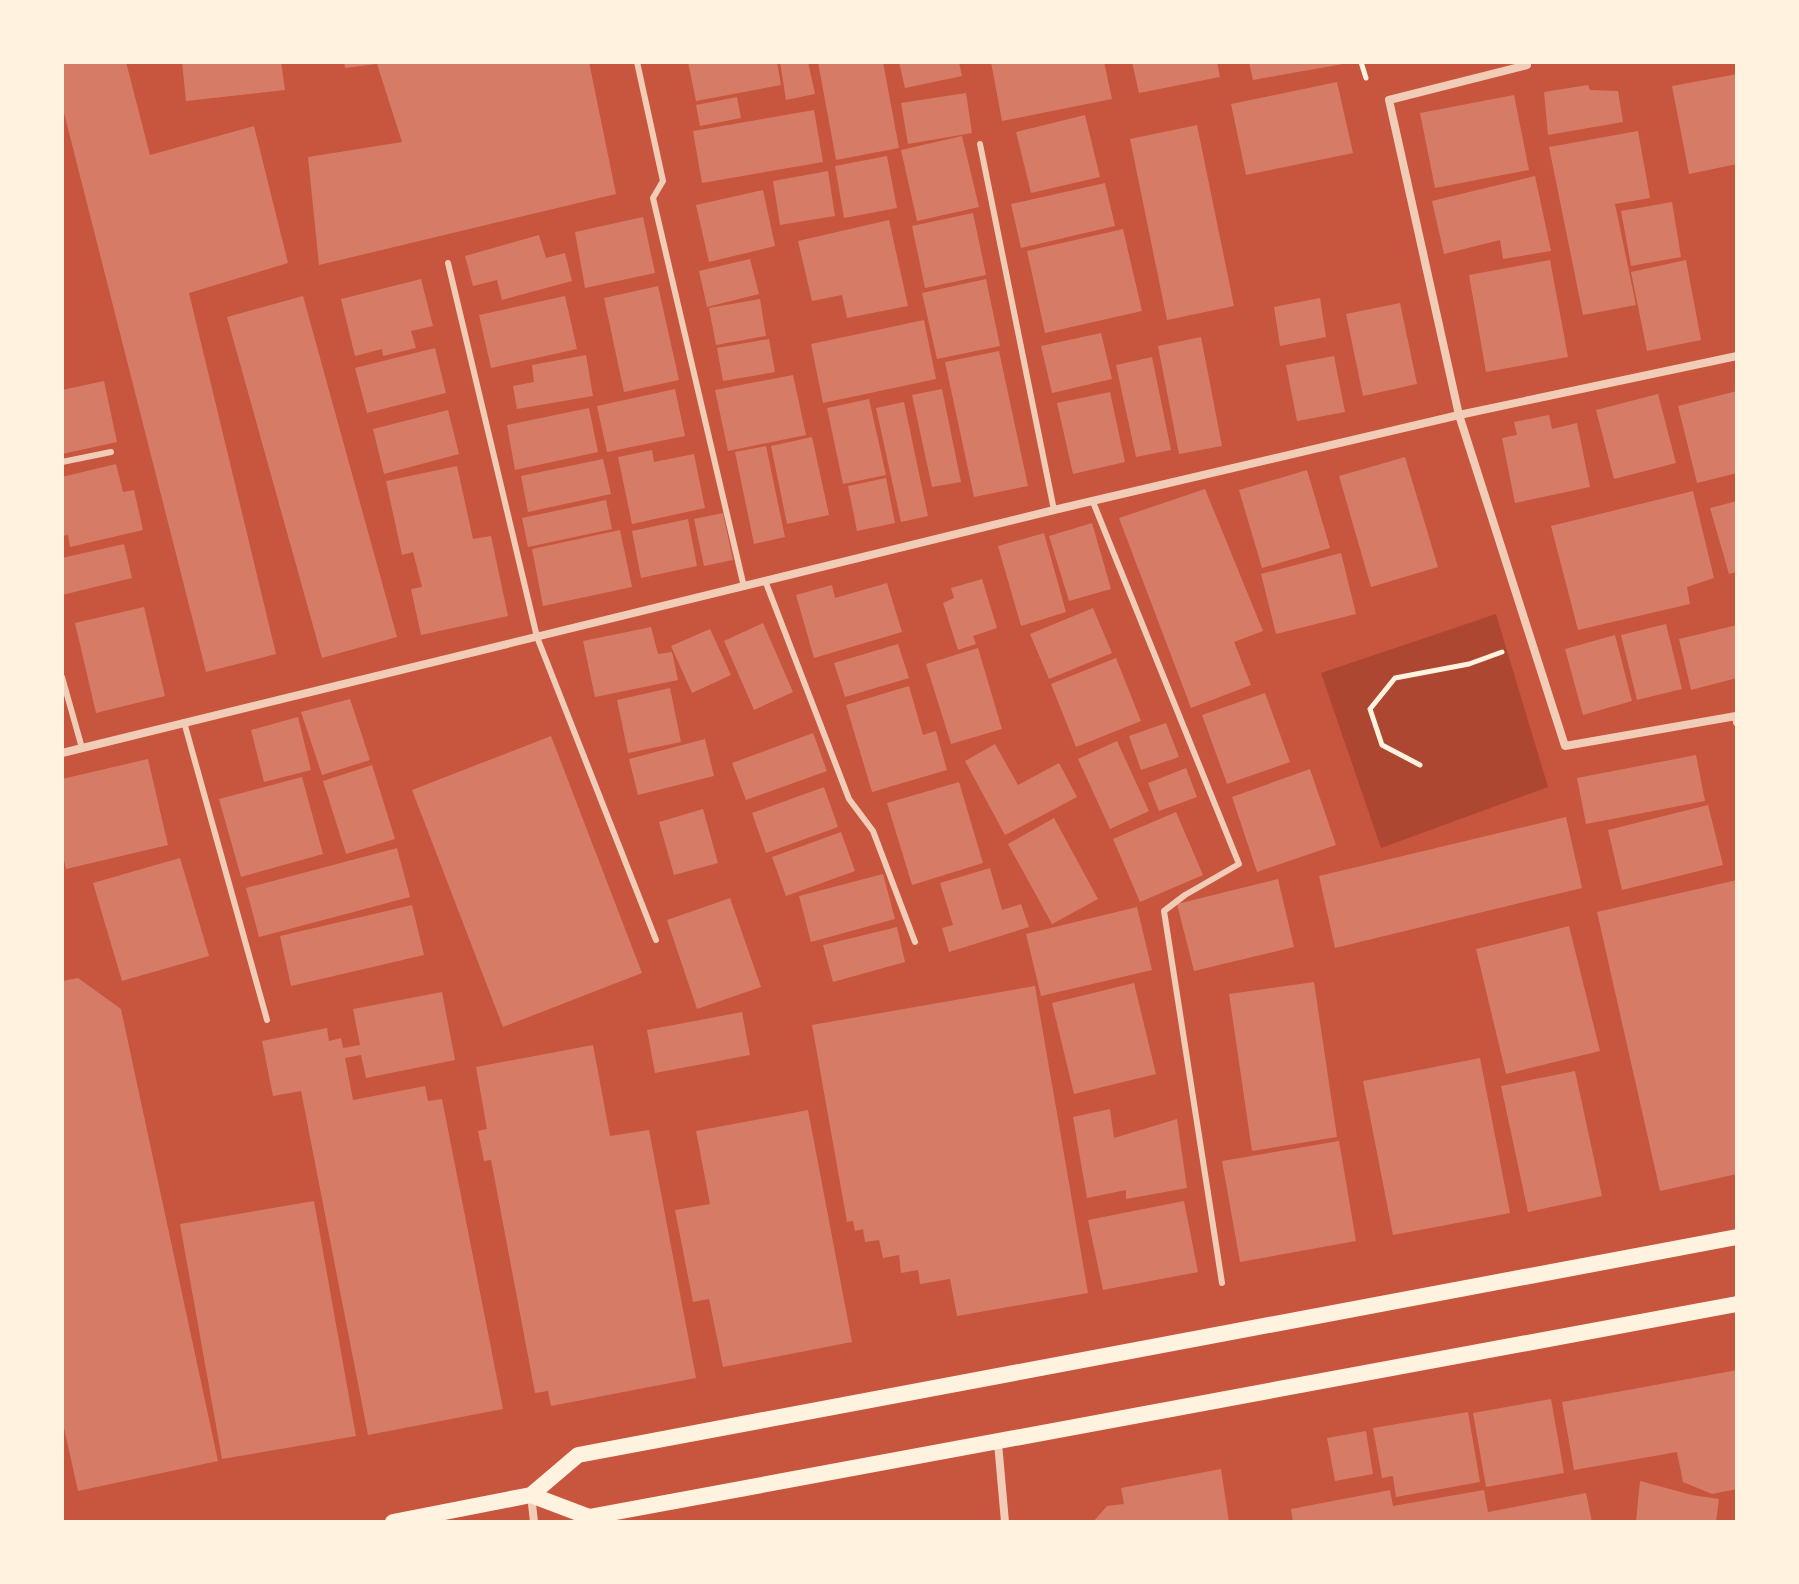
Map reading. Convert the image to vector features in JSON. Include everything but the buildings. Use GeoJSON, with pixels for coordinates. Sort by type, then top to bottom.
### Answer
{"type":"FeatureCollection","features":[{"type":"Feature","properties":{"kind":"main road"},"geometry":{"type":"LineString","coordinates":[[393,1522],[531,1495],[578,1455],[1737,1237]]}},
{"type":"Feature","properties":{"kind":"main road"},"geometry":{"type":"LineString","coordinates":[[531,1495],[589,1517],[1737,1304]]}},
{"type":"Feature","properties":{"kind":"street"},"geometry":{"type":"LineString","coordinates":[[1527,62],[1527,65],[1389,100],[1459,415],[1531,642],[1565,746],[1736,716],[1737,722]]}},
{"type":"Feature","properties":{"kind":"street"},"geometry":{"type":"LineString","coordinates":[[62,753],[1054,510],[1459,415],[1737,356]]}},
{"type":"Feature","properties":{"kind":"street"},"geometry":{"type":"LineString","coordinates":[[998,1443],[1005,1522]]}},
{"type":"Feature","properties":{"kind":"street"},"geometry":{"type":"LineString","coordinates":[[531,1495],[534,1522]]}},
{"type":"Feature","properties":{"kind":"lane"},"geometry":{"type":"LineString","coordinates":[[637,62],[663,181],[653,198],[744,587]]}},
{"type":"Feature","properties":{"kind":"lane"},"geometry":{"type":"LineString","coordinates":[[980,144],[1054,510]]}},
{"type":"Feature","properties":{"kind":"lane"},"geometry":{"type":"LineString","coordinates":[[448,263],[537,637],[656,940]]}},
{"type":"Feature","properties":{"kind":"lane"},"geometry":{"type":"LineString","coordinates":[[62,462],[111,452]]}},
{"type":"Feature","properties":{"kind":"lane"},"geometry":{"type":"LineString","coordinates":[[1093,502],[1239,864],[1185,895],[1164,911],[1222,1283]]}},
{"type":"Feature","properties":{"kind":"lane"},"geometry":{"type":"LineString","coordinates":[[766,583],[849,799],[873,831],[915,942]]}},
{"type":"Feature","properties":{"kind":"lane"},"geometry":{"type":"LineString","coordinates":[[62,677],[82,748]]}},
{"type":"Feature","properties":{"kind":"lane"},"geometry":{"type":"LineString","coordinates":[[184,722],[267,1020]]}},
{"type":"Feature","properties":{"kind":"path"},"geometry":{"type":"LineString","coordinates":[[1420,765],[1382,745],[1370,709],[1395,678],[1469,664],[1531,642]]}},
{"type":"Feature","properties":{"kind":"shaded area"},"geometry":{"type":"Polygon","coordinates":[[[1496,614],[1548,787],[1381,848],[1321,673],[1496,614]]]}}]}
